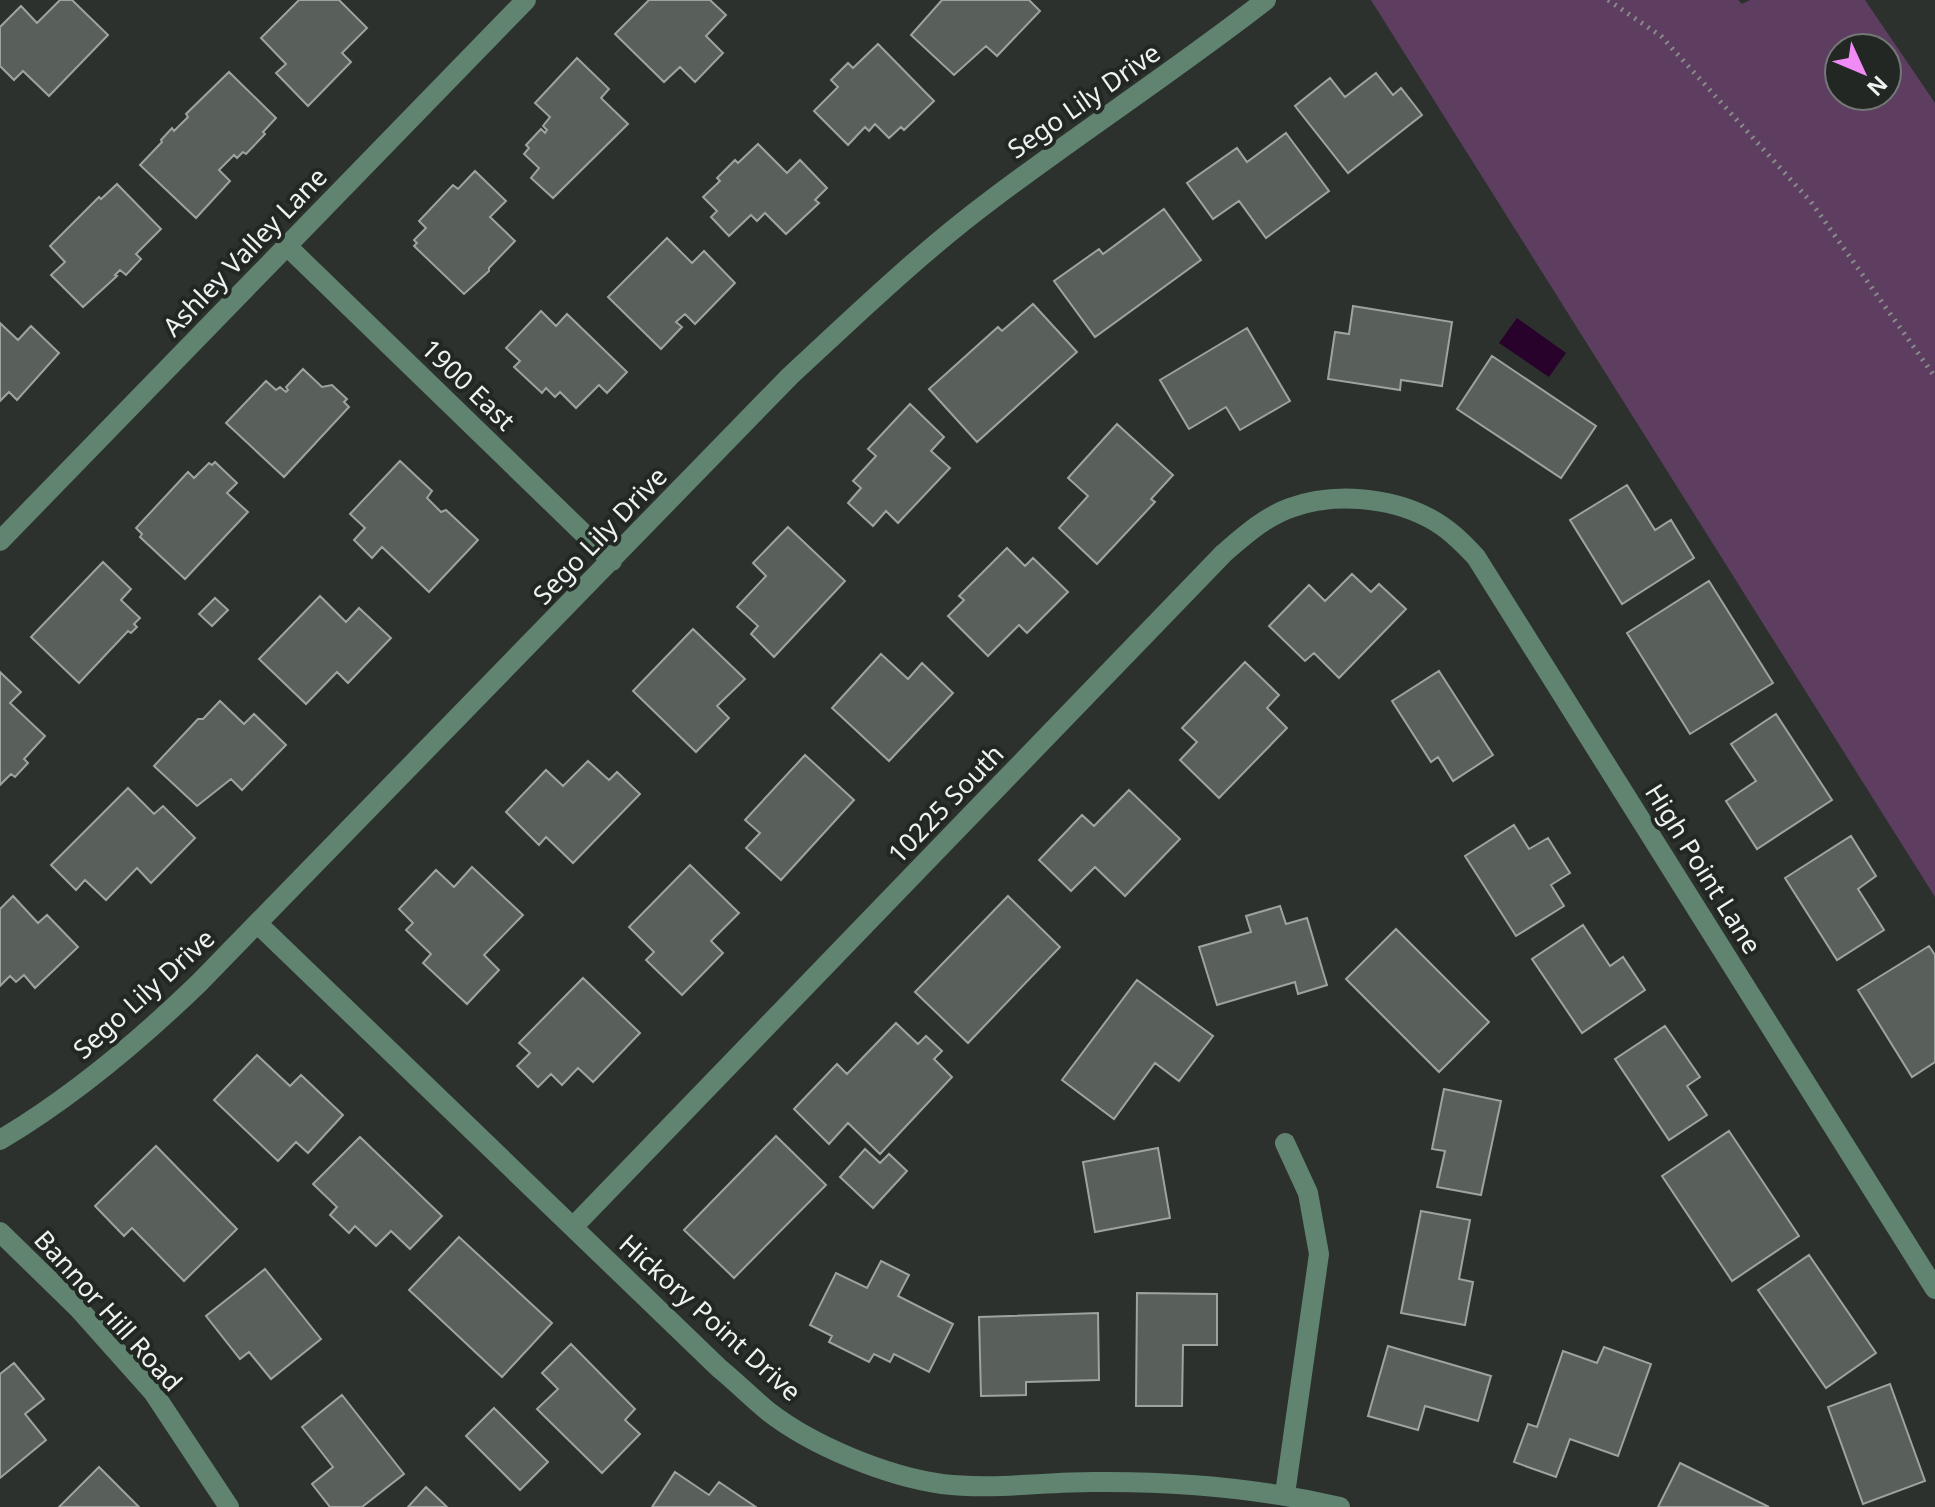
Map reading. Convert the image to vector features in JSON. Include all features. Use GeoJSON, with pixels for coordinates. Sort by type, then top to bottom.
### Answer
{"type":"FeatureCollection","features":[{"type":"Feature","properties":{"kind":"street","name":"Ashley Valley Lane"},"geometry":{"type":"LineString","coordinates":[[0,541],[526,0]]}},
{"type":"Feature","properties":{"kind":"street","name":"Sego Lily Drive"},"geometry":{"type":"LineString","coordinates":[[0,1140],[79,1088],[141,1038],[258,924],[790,376],[887,286],[988,202],[1266,0]]}},
{"type":"Feature","properties":{"kind":"street","name":"1900 East"},"geometry":{"type":"LineString","coordinates":[[287,246],[612,561]]}},
{"type":"Feature","properties":{"kind":"street","name":"10225 South"},"geometry":{"type":"LineString","coordinates":[[573,1227],[1224,553],[1255,526],[1291,508],[1328,500],[1364,499],[1399,506]]}},
{"type":"Feature","properties":{"kind":"street","name":"High Point Lane"},"geometry":{"type":"LineString","coordinates":[[1399,506],[1428,517],[1454,534],[1476,557],[1935,1289]]}},
{"type":"Feature","properties":{"kind":"street","name":"Hickory Point Drive"},"geometry":{"type":"LineString","coordinates":[[258,924],[719,1368],[771,1413],[827,1446],[883,1469],[939,1483],[996,1487],[1092,1482],[1171,1483],[1285,1494],[1340,1507]]}},
{"type":"Feature","properties":{"kind":"street"},"geometry":{"type":"LineString","coordinates":[[1285,1143],[1308,1193],[1319,1254],[1285,1494]]}},
{"type":"Feature","properties":{"kind":"street","name":"Bannor Hill Road"},"geometry":{"type":"LineString","coordinates":[[0,1232],[79,1309],[153,1392],[229,1507]]}},
{"type":"Feature","properties":{"kind":"path"},"geometry":{"type":"LineString","coordinates":[[1608,0],[1661,36],[1811,202],[1935,377]]}},
{"type":"Feature","properties":{"kind":"shaded area"},"geometry":{"type":"Polygon","coordinates":[[[1371,0],[1738,0],[1742,4],[1750,0],[1865,0],[1887,32],[1823,32],[1823,112],[1903,112],[1903,56],[1935,103],[1935,897],[1371,0]]]}},
{"type":"Feature","properties":{"kind":"shaded area"},"geometry":{"type":"Polygon","coordinates":[[[1517,318],[1566,353],[1549,377],[1499,343],[1517,318]]]}},
{"type":"Feature","properties":{"kind":"building"},"geometry":{"type":"Polygon","coordinates":[[[60,0],[72,0],[108,35],[49,96],[23,71],[14,80],[0,66],[0,27],[21,6],[37,23],[60,0]]]}},
{"type":"Feature","properties":{"kind":"building"},"geometry":{"type":"Polygon","coordinates":[[[299,0],[339,0],[367,28],[342,53],[351,62],[308,106],[276,73],[286,64],[261,38],[299,0]]]}},
{"type":"Feature","properties":{"kind":"building"},"geometry":{"type":"Polygon","coordinates":[[[649,0],[710,0],[726,15],[706,36],[723,53],[695,82],[680,67],[664,82],[615,34],[649,0]]]}},
{"type":"Feature","properties":{"kind":"building"},"geometry":{"type":"Polygon","coordinates":[[[942,0],[1029,0],[1040,11],[997,56],[986,46],[954,75],[911,35],[942,0]]]}},
{"type":"Feature","properties":{"kind":"building"},"geometry":{"type":"Polygon","coordinates":[[[878,44],[934,101],[904,130],[901,127],[889,138],[875,124],[869,131],[865,127],[848,145],[814,111],[838,87],[831,80],[848,63],[853,68],[878,44]]]}},
{"type":"Feature","properties":{"kind":"building"},"geometry":{"type":"Polygon","coordinates":[[[577,58],[609,89],[601,98],[628,124],[553,198],[531,178],[539,168],[524,154],[529,148],[526,145],[541,129],[545,133],[547,130],[543,126],[550,117],[535,103],[577,58]]]}},
{"type":"Feature","properties":{"kind":"building"},"geometry":{"type":"Polygon","coordinates":[[[229,72],[276,118],[246,154],[243,152],[237,158],[234,155],[219,170],[230,181],[196,218],[140,165],[172,128],[174,131],[188,117],[186,114],[229,72]]]}},
{"type":"Feature","properties":{"kind":"building"},"geometry":{"type":"Polygon","coordinates":[[[1376,73],[1393,95],[1401,88],[1422,115],[1348,173],[1295,106],[1330,78],[1345,97],[1376,73]]]}},
{"type":"Feature","properties":{"kind":"building"},"geometry":{"type":"Polygon","coordinates":[[[1286,133],[1329,191],[1266,238],[1239,201],[1213,219],[1187,183],[1237,148],[1247,162],[1286,133]]]}},
{"type":"Feature","properties":{"kind":"building"},"geometry":{"type":"Polygon","coordinates":[[[758,144],[787,173],[800,160],[827,188],[815,200],[819,203],[786,234],[765,213],[757,221],[751,215],[729,236],[711,217],[717,211],[703,197],[735,160],[738,163],[758,144]]]}},
{"type":"Feature","properties":{"kind":"building"},"geometry":{"type":"Polygon","coordinates":[[[475,171],[506,201],[490,217],[515,241],[464,294],[414,246],[417,243],[414,240],[426,228],[419,221],[453,185],[458,189],[475,171]]]}},
{"type":"Feature","properties":{"kind":"building"},"geometry":{"type":"Polygon","coordinates":[[[117,184],[161,229],[136,254],[141,259],[126,275],[120,270],[83,307],[51,275],[65,262],[50,246],[99,197],[101,199],[117,184]]]}},
{"type":"Feature","properties":{"kind":"building"},"geometry":{"type":"Polygon","coordinates":[[[1164,209],[1201,260],[1095,337],[1054,281],[1099,249],[1103,254],[1164,209]]]}},
{"type":"Feature","properties":{"kind":"building"},"geometry":{"type":"Polygon","coordinates":[[[667,238],[692,263],[704,251],[735,283],[695,324],[685,314],[676,322],[682,327],[661,349],[608,297],[667,238]]]}},
{"type":"Feature","properties":{"kind":"building"},"geometry":{"type":"Polygon","coordinates":[[[1033,304],[1077,352],[977,442],[929,389],[998,327],[1002,331],[1033,304]]]}},
{"type":"Feature","properties":{"kind":"building"},"geometry":{"type":"Polygon","coordinates":[[[1353,306],[1452,322],[1442,386],[1401,380],[1400,390],[1328,379],[1335,332],[1349,334],[1353,306]]]}},
{"type":"Feature","properties":{"kind":"building"},"geometry":{"type":"Polygon","coordinates":[[[541,311],[556,326],[567,314],[627,372],[607,393],[599,385],[576,408],[560,392],[555,397],[546,388],[542,393],[514,367],[520,361],[506,348],[541,311]]]}},
{"type":"Feature","properties":{"kind":"building"},"geometry":{"type":"Polygon","coordinates":[[[0,323],[18,340],[31,326],[59,353],[17,400],[9,392],[0,401],[0,323]]]}},
{"type":"Feature","properties":{"kind":"building"},"geometry":{"type":"Polygon","coordinates":[[[1247,328],[1290,401],[1240,430],[1226,407],[1189,429],[1160,380],[1247,328]]]}},
{"type":"Feature","properties":{"kind":"building"},"geometry":{"type":"Polygon","coordinates":[[[1492,356],[1596,426],[1561,478],[1457,409],[1492,356]]]}},
{"type":"Feature","properties":{"kind":"building"},"geometry":{"type":"Polygon","coordinates":[[[303,369],[322,387],[332,385],[347,399],[344,402],[349,407],[284,477],[226,423],[266,381],[276,390],[280,387],[286,392],[286,387],[303,369]]]}},
{"type":"Feature","properties":{"kind":"building"},"geometry":{"type":"Polygon","coordinates":[[[910,404],[944,437],[931,451],[950,468],[898,523],[886,511],[873,526],[848,503],[861,488],[853,481],[876,456],[868,449],[910,404]]]}},
{"type":"Feature","properties":{"kind":"building"},"geometry":{"type":"Polygon","coordinates":[[[1117,424],[1173,475],[1151,499],[1155,502],[1097,564],[1059,528],[1088,496],[1068,478],[1117,424]]]}},
{"type":"Feature","properties":{"kind":"building"},"geometry":{"type":"Polygon","coordinates":[[[400,461],[432,491],[427,498],[441,512],[446,510],[478,540],[429,592],[382,547],[372,558],[354,540],[365,528],[350,514],[400,461]]]}},
{"type":"Feature","properties":{"kind":"building"},"geometry":{"type":"Polygon","coordinates":[[[215,462],[237,483],[227,493],[248,512],[185,579],[140,537],[142,534],[136,528],[188,472],[194,478],[209,463],[212,465],[215,462]]]}},
{"type":"Feature","properties":{"kind":"building"},"geometry":{"type":"Polygon","coordinates":[[[1627,485],[1655,530],[1671,520],[1694,558],[1622,604],[1570,520],[1627,485]]]}},
{"type":"Feature","properties":{"kind":"building"},"geometry":{"type":"Polygon","coordinates":[[[788,527],[845,581],[774,657],[751,634],[758,626],[737,607],[766,576],[753,563],[788,527]]]}},
{"type":"Feature","properties":{"kind":"building"},"geometry":{"type":"Polygon","coordinates":[[[1007,548],[1025,566],[1033,558],[1068,592],[1027,633],[1019,625],[988,656],[948,616],[964,600],[959,596],[1007,548]]]}},
{"type":"Feature","properties":{"kind":"building"},"geometry":{"type":"Polygon","coordinates":[[[103,562],[131,589],[121,600],[140,618],[134,624],[137,627],[131,633],[128,631],[79,683],[31,637],[103,562]]]}},
{"type":"Feature","properties":{"kind":"building"},"geometry":{"type":"Polygon","coordinates":[[[1352,574],[1371,592],[1379,584],[1406,609],[1339,678],[1314,653],[1305,661],[1269,626],[1309,585],[1325,601],[1352,574]]]}},
{"type":"Feature","properties":{"kind":"building"},"geometry":{"type":"Polygon","coordinates":[[[1709,581],[1773,683],[1690,734],[1627,633],[1709,581]]]}},
{"type":"Feature","properties":{"kind":"building"},"geometry":{"type":"Polygon","coordinates":[[[320,596],[346,622],[359,608],[391,638],[348,683],[337,672],[306,704],[259,659],[320,596]]]}},
{"type":"Feature","properties":{"kind":"building"},"geometry":{"type":"Polygon","coordinates":[[[215,598],[228,610],[212,626],[199,614],[215,598]]]}},
{"type":"Feature","properties":{"kind":"building"},"geometry":{"type":"Polygon","coordinates":[[[693,629],[745,679],[717,706],[729,718],[696,752],[633,691],[693,629]]]}},
{"type":"Feature","properties":{"kind":"building"},"geometry":{"type":"Polygon","coordinates":[[[881,654],[908,679],[922,663],[953,693],[889,761],[832,708],[881,654]]]}},
{"type":"Feature","properties":{"kind":"building"},"geometry":{"type":"Polygon","coordinates":[[[1245,662],[1279,695],[1267,708],[1287,728],[1219,798],[1180,760],[1197,742],[1182,728],[1245,662]]]}},
{"type":"Feature","properties":{"kind":"building"},"geometry":{"type":"Polygon","coordinates":[[[1439,671],[1493,755],[1453,781],[1438,757],[1431,762],[1392,701],[1439,671]]]}},
{"type":"Feature","properties":{"kind":"building"},"geometry":{"type":"Polygon","coordinates":[[[0,672],[21,692],[10,703],[45,736],[24,759],[28,763],[15,777],[11,774],[0,785],[0,672]]]}},
{"type":"Feature","properties":{"kind":"building"},"geometry":{"type":"Polygon","coordinates":[[[220,701],[244,724],[254,714],[286,745],[242,790],[231,779],[197,806],[154,766],[198,719],[203,719],[220,701]]]}},
{"type":"Feature","properties":{"kind":"building"},"geometry":{"type":"Polygon","coordinates":[[[1776,714],[1832,800],[1757,849],[1726,801],[1756,781],[1731,744],[1776,714]]]}},
{"type":"Feature","properties":{"kind":"building"},"geometry":{"type":"Polygon","coordinates":[[[805,755],[854,800],[781,880],[746,848],[760,833],[745,820],[805,755]]]}},
{"type":"Feature","properties":{"kind":"building"},"geometry":{"type":"Polygon","coordinates":[[[588,761],[609,780],[617,772],[640,794],[573,863],[546,837],[539,845],[506,812],[546,770],[563,786],[588,761]]]}},
{"type":"Feature","properties":{"kind":"building"},"geometry":{"type":"Polygon","coordinates":[[[128,788],[154,814],[163,806],[195,838],[151,883],[137,868],[106,900],[85,880],[76,890],[51,865],[128,788]]]}},
{"type":"Feature","properties":{"kind":"building"},"geometry":{"type":"Polygon","coordinates":[[[1129,790],[1180,839],[1125,896],[1095,867],[1071,891],[1039,860],[1082,815],[1094,826],[1129,790]]]}},
{"type":"Feature","properties":{"kind":"building"},"geometry":{"type":"Polygon","coordinates":[[[1514,825],[1529,849],[1548,838],[1570,873],[1551,885],[1564,906],[1516,936],[1465,856],[1514,825]]]}},
{"type":"Feature","properties":{"kind":"building"},"geometry":{"type":"Polygon","coordinates":[[[1851,836],[1876,876],[1858,889],[1884,930],[1837,960],[1785,878],[1851,836]]]}},
{"type":"Feature","properties":{"kind":"building"},"geometry":{"type":"Polygon","coordinates":[[[690,865],[739,913],[711,941],[723,953],[682,995],[646,960],[654,952],[629,927],[690,865]]]}},
{"type":"Feature","properties":{"kind":"building"},"geometry":{"type":"Polygon","coordinates":[[[472,867],[523,915],[484,955],[499,970],[467,1004],[423,963],[431,954],[406,930],[413,923],[399,909],[436,870],[454,887],[472,867]]]}},
{"type":"Feature","properties":{"kind":"building"},"geometry":{"type":"Polygon","coordinates":[[[13,896],[38,923],[47,915],[78,947],[35,988],[24,975],[16,982],[10,976],[0,986],[0,909],[13,896]]]}},
{"type":"Feature","properties":{"kind":"building"},"geometry":{"type":"Polygon","coordinates":[[[1008,896],[1060,947],[968,1043],[915,992],[1008,896]]]}},
{"type":"Feature","properties":{"kind":"building"},"geometry":{"type":"Polygon","coordinates":[[[1280,906],[1286,924],[1307,918],[1327,985],[1298,994],[1295,982],[1217,1005],[1199,947],[1251,932],[1246,916],[1280,906]]]}},
{"type":"Feature","properties":{"kind":"building"},"geometry":{"type":"Polygon","coordinates":[[[1583,925],[1610,966],[1623,957],[1645,990],[1582,1033],[1532,959],[1583,925]]]}},
{"type":"Feature","properties":{"kind":"building"},"geometry":{"type":"Polygon","coordinates":[[[1396,929],[1489,1022],[1439,1072],[1346,979],[1396,929]]]}},
{"type":"Feature","properties":{"kind":"building"},"geometry":{"type":"Polygon","coordinates":[[[1929,946],[1935,955],[1935,1062],[1912,1077],[1858,990],[1929,946]]]}},
{"type":"Feature","properties":{"kind":"building"},"geometry":{"type":"Polygon","coordinates":[[[583,978],[640,1033],[593,1082],[578,1068],[562,1085],[551,1074],[538,1087],[517,1066],[530,1053],[519,1043],[583,978]]]}},
{"type":"Feature","properties":{"kind":"building"},"geometry":{"type":"Polygon","coordinates":[[[1137,980],[1213,1036],[1179,1081],[1155,1063],[1114,1119],[1062,1080],[1137,980]]]}},
{"type":"Feature","properties":{"kind":"building"},"geometry":{"type":"Polygon","coordinates":[[[896,1023],[918,1044],[926,1036],[942,1051],[934,1059],[952,1077],[880,1154],[848,1123],[829,1144],[794,1109],[837,1064],[847,1074],[896,1023]]]}},
{"type":"Feature","properties":{"kind":"building"},"geometry":{"type":"Polygon","coordinates":[[[1665,1026],[1700,1077],[1687,1086],[1707,1115],[1669,1140],[1615,1059],[1665,1026]]]}},
{"type":"Feature","properties":{"kind":"building"},"geometry":{"type":"Polygon","coordinates":[[[257,1055],[290,1086],[301,1075],[343,1115],[308,1153],[296,1142],[278,1161],[214,1100],[257,1055]]]}},
{"type":"Feature","properties":{"kind":"building"},"geometry":{"type":"Polygon","coordinates":[[[1444,1089],[1501,1101],[1481,1195],[1437,1187],[1445,1151],[1432,1149],[1444,1089]]]}},
{"type":"Feature","properties":{"kind":"building"},"geometry":{"type":"Polygon","coordinates":[[[1729,1131],[1799,1236],[1732,1281],[1662,1176],[1729,1131]]]}},
{"type":"Feature","properties":{"kind":"building"},"geometry":{"type":"Polygon","coordinates":[[[776,1136],[826,1185],[734,1278],[684,1230],[776,1136]]]}},
{"type":"Feature","properties":{"kind":"building"},"geometry":{"type":"Polygon","coordinates":[[[360,1137],[442,1216],[410,1249],[391,1231],[376,1246],[355,1226],[349,1233],[330,1215],[337,1207],[313,1184],[360,1137]]]}},
{"type":"Feature","properties":{"kind":"building"},"geometry":{"type":"Polygon","coordinates":[[[156,1146],[237,1229],[184,1281],[132,1228],[124,1236],[95,1206],[156,1146]]]}},
{"type":"Feature","properties":{"kind":"building"},"geometry":{"type":"Polygon","coordinates":[[[1158,1148],[1170,1218],[1095,1232],[1083,1162],[1158,1148]]]}},
{"type":"Feature","properties":{"kind":"building"},"geometry":{"type":"Polygon","coordinates":[[[865,1149],[880,1163],[889,1154],[907,1171],[873,1208],[840,1177],[865,1149]]]}},
{"type":"Feature","properties":{"kind":"building"},"geometry":{"type":"Polygon","coordinates":[[[1421,1211],[1470,1220],[1459,1279],[1473,1282],[1465,1325],[1401,1313],[1421,1211]]]}},
{"type":"Feature","properties":{"kind":"building"},"geometry":{"type":"Polygon","coordinates":[[[459,1237],[552,1323],[502,1377],[409,1290],[459,1237]]]}},
{"type":"Feature","properties":{"kind":"building"},"geometry":{"type":"Polygon","coordinates":[[[1809,1255],[1876,1353],[1826,1388],[1758,1290],[1809,1255]]]}},
{"type":"Feature","properties":{"kind":"building"},"geometry":{"type":"Polygon","coordinates":[[[881,1261],[909,1275],[898,1296],[953,1324],[929,1372],[894,1354],[890,1362],[874,1354],[869,1362],[829,1342],[832,1336],[810,1325],[836,1273],[867,1288],[881,1261]]]}},
{"type":"Feature","properties":{"kind":"building"},"geometry":{"type":"Polygon","coordinates":[[[265,1269],[321,1339],[271,1379],[249,1352],[240,1359],[206,1316],[265,1269]]]}},
{"type":"Feature","properties":{"kind":"building"},"geometry":{"type":"Polygon","coordinates":[[[1137,1293],[1217,1294],[1217,1345],[1183,1345],[1182,1406],[1136,1406],[1137,1293]]]}},
{"type":"Feature","properties":{"kind":"building"},"geometry":{"type":"Polygon","coordinates":[[[1098,1313],[1099,1380],[1026,1382],[1026,1395],[981,1396],[979,1317],[1098,1313]]]}},
{"type":"Feature","properties":{"kind":"building"},"geometry":{"type":"Polygon","coordinates":[[[571,1344],[635,1409],[625,1420],[640,1434],[602,1473],[537,1409],[558,1389],[542,1373],[571,1344]]]}},
{"type":"Feature","properties":{"kind":"building"},"geometry":{"type":"Polygon","coordinates":[[[1388,1346],[1491,1376],[1478,1421],[1425,1406],[1418,1430],[1368,1416],[1388,1346]]]}},
{"type":"Feature","properties":{"kind":"building"},"geometry":{"type":"Polygon","coordinates":[[[1604,1347],[1651,1364],[1618,1456],[1570,1439],[1556,1477],[1514,1462],[1528,1424],[1537,1427],[1563,1351],[1597,1363],[1604,1347]]]}},
{"type":"Feature","properties":{"kind":"building"},"geometry":{"type":"Polygon","coordinates":[[[14,1363],[44,1399],[25,1414],[46,1440],[0,1478],[0,1374],[14,1363]]]}},
{"type":"Feature","properties":{"kind":"building"},"geometry":{"type":"Polygon","coordinates":[[[1890,1384],[1925,1481],[1863,1504],[1828,1407],[1890,1384]]]}},
{"type":"Feature","properties":{"kind":"building"},"geometry":{"type":"Polygon","coordinates":[[[342,1395],[404,1474],[362,1507],[330,1507],[312,1484],[333,1467],[302,1427],[342,1395]]]}},
{"type":"Feature","properties":{"kind":"building"},"geometry":{"type":"Polygon","coordinates":[[[494,1408],[548,1462],[520,1490],[466,1436],[494,1408]]]}},
{"type":"Feature","properties":{"kind":"building"},"geometry":{"type":"Polygon","coordinates":[[[1680,1463],[1769,1507],[1658,1507],[1680,1463]]]}},
{"type":"Feature","properties":{"kind":"building"},"geometry":{"type":"Polygon","coordinates":[[[99,1467],[139,1507],[59,1507],[99,1467]]]}},
{"type":"Feature","properties":{"kind":"building"},"geometry":{"type":"Polygon","coordinates":[[[675,1472],[709,1495],[719,1482],[756,1507],[652,1507],[675,1472]]]}},
{"type":"Feature","properties":{"kind":"building"},"geometry":{"type":"Polygon","coordinates":[[[426,1487],[447,1507],[408,1507],[426,1487]]]}}]}
